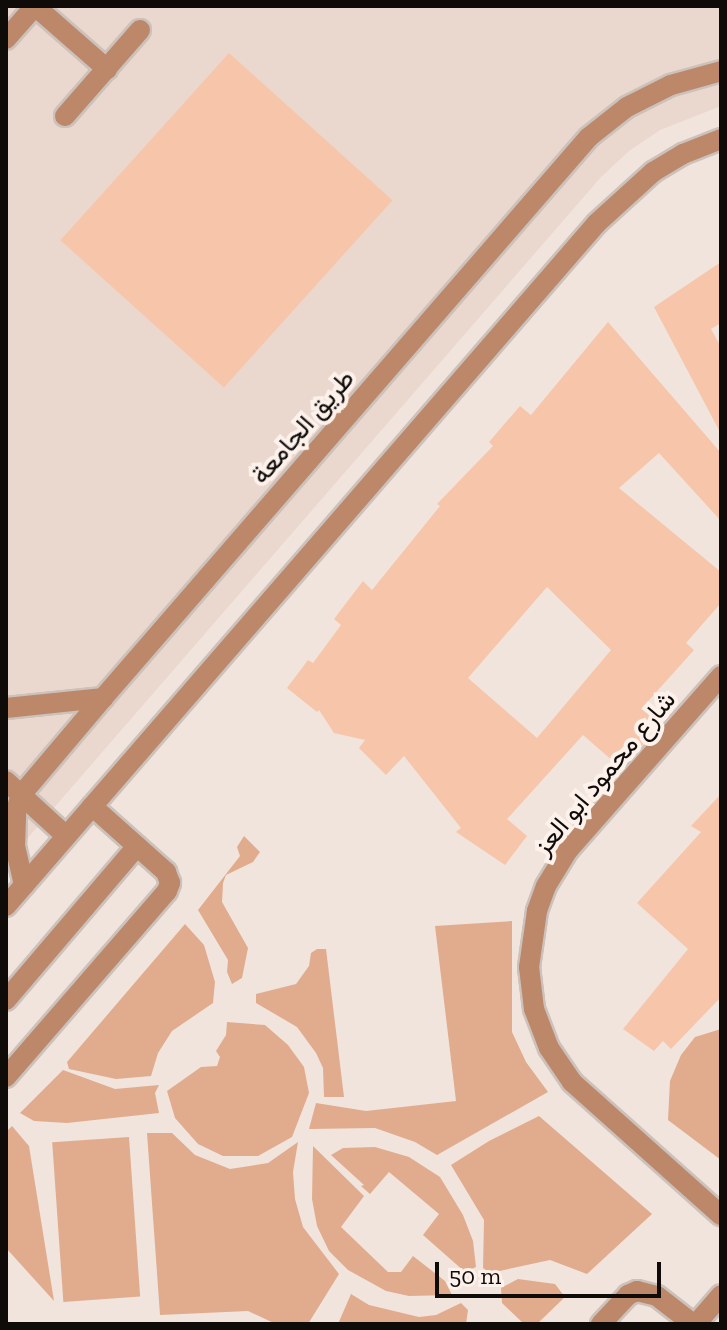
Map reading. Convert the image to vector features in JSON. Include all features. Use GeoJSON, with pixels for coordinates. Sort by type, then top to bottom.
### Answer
{"type":"FeatureCollection","features":[{"type":"Feature","properties":{"kind":"street"},"geometry":{"type":"LineString","coordinates":[[6,39],[35,6],[107,69]]}},
{"type":"Feature","properties":{"kind":"street"},"geometry":{"type":"LineString","coordinates":[[65,116],[140,30]]}},
{"type":"Feature","properties":{"kind":"street","name":"طريق الجامعة"},"geometry":{"type":"LineString","coordinates":[[14,788],[103,698],[589,137],[627,107],[671,85],[721,71]]}},
{"type":"Feature","properties":{"kind":"street"},"geometry":{"type":"LineString","coordinates":[[6,906],[597,223],[653,172],[683,154],[721,139]]}},
{"type":"Feature","properties":{"kind":"street","name":"شارع محمود ابو العز"},"geometry":{"type":"LineString","coordinates":[[721,676],[568,850],[546,886],[537,911],[529,967],[534,1009],[549,1048],[572,1082],[721,1215]]}},
{"type":"Feature","properties":{"kind":"street"},"geometry":{"type":"LineString","coordinates":[[6,708],[103,698]]}},
{"type":"Feature","properties":{"kind":"street"},"geometry":{"type":"LineString","coordinates":[[14,788],[66,836]]}},
{"type":"Feature","properties":{"kind":"street"},"geometry":{"type":"LineString","coordinates":[[14,788],[15,847],[24,885]]}},
{"type":"Feature","properties":{"kind":"street"},"geometry":{"type":"LineString","coordinates":[[6,1077],[167,891],[170,883],[166,872],[92,806]]}},
{"type":"Feature","properties":{"kind":"street"},"geometry":{"type":"LineString","coordinates":[[6,1000],[137,846]]}},
{"type":"Feature","properties":{"kind":"street"},"geometry":{"type":"LineString","coordinates":[[601,1324],[628,1295],[637,1291],[657,1296],[694,1324],[721,1295]]}},
{"type":"Feature","properties":{"kind":"shaded area"},"geometry":{"type":"Polygon","coordinates":[[[6,6],[721,6],[721,106],[660,130],[629,151],[601,177],[6,863],[6,6]]]}},
{"type":"Feature","properties":{"kind":"shaded area"},"geometry":{"type":"Polygon","coordinates":[[[244,836],[260,852],[253,862],[226,875],[223,883],[222,902],[248,948],[242,978],[232,984],[227,972],[228,960],[198,910],[240,856],[237,847],[244,836]]]}},
{"type":"Feature","properties":{"kind":"shaded area"},"geometry":{"type":"Polygon","coordinates":[[[512,921],[512,1032],[526,1062],[548,1092],[437,1155],[415,1142],[375,1128],[309,1129],[316,1103],[366,1111],[456,1101],[435,926],[512,921]]]}},
{"type":"Feature","properties":{"kind":"shaded area"},"geometry":{"type":"Polygon","coordinates":[[[185,924],[204,945],[215,982],[213,1003],[172,1031],[158,1053],[151,1076],[116,1079],[69,1069],[67,1062],[185,924]]]}},
{"type":"Feature","properties":{"kind":"shaded area"},"geometry":{"type":"Polygon","coordinates":[[[326,949],[344,1097],[324,1097],[323,1068],[316,1053],[297,1027],[256,1003],[256,994],[296,984],[309,966],[311,953],[326,949]]]}},
{"type":"Feature","properties":{"kind":"shaded area"},"geometry":{"type":"Polygon","coordinates":[[[227,1022],[265,1025],[288,1045],[304,1067],[309,1093],[292,1137],[258,1156],[223,1156],[198,1144],[175,1118],[167,1091],[201,1067],[217,1066],[220,1057],[216,1051],[226,1035],[227,1022]]]}},
{"type":"Feature","properties":{"kind":"shaded area"},"geometry":{"type":"Polygon","coordinates":[[[721,1029],[721,1160],[668,1120],[670,1081],[681,1055],[695,1037],[721,1029]]]}},
{"type":"Feature","properties":{"kind":"shaded area"},"geometry":{"type":"Polygon","coordinates":[[[63,1070],[115,1089],[159,1085],[155,1093],[159,1113],[67,1123],[34,1121],[20,1113],[63,1070]]]}},
{"type":"Feature","properties":{"kind":"shaded area"},"geometry":{"type":"Polygon","coordinates":[[[539,1116],[652,1214],[587,1274],[550,1260],[490,1273],[483,1268],[484,1220],[451,1165],[489,1141],[539,1116]]]}},
{"type":"Feature","properties":{"kind":"shaded area"},"geometry":{"type":"Polygon","coordinates":[[[12,1126],[29,1146],[54,1301],[6,1248],[6,1132],[12,1126]]]}},
{"type":"Feature","properties":{"kind":"shaded area"},"geometry":{"type":"Polygon","coordinates":[[[147,1133],[172,1133],[195,1155],[230,1169],[268,1163],[298,1142],[293,1172],[295,1199],[303,1227],[339,1274],[308,1324],[276,1324],[248,1311],[160,1315],[147,1133]]]}},
{"type":"Feature","properties":{"kind":"shaded area"},"geometry":{"type":"Polygon","coordinates":[[[129,1137],[140,1297],[63,1302],[52,1142],[129,1137]]]}},
{"type":"Feature","properties":{"kind":"shaded area"},"geometry":{"type":"Polygon","coordinates":[[[313,1146],[364,1196],[341,1227],[388,1272],[401,1272],[413,1256],[445,1281],[452,1295],[409,1296],[386,1291],[348,1270],[329,1251],[317,1226],[312,1199],[313,1146]]]}},
{"type":"Feature","properties":{"kind":"shaded area"},"geometry":{"type":"Polygon","coordinates":[[[375,1147],[409,1157],[440,1177],[463,1215],[473,1241],[476,1267],[465,1272],[423,1235],[439,1214],[389,1172],[370,1194],[331,1155],[343,1148],[375,1147]]]}},
{"type":"Feature","properties":{"kind":"shaded area"},"geometry":{"type":"Polygon","coordinates":[[[518,1279],[555,1284],[565,1297],[537,1324],[524,1324],[502,1303],[501,1288],[518,1279]]]}},
{"type":"Feature","properties":{"kind":"shaded area"},"geometry":{"type":"Polygon","coordinates":[[[351,1294],[369,1305],[419,1317],[436,1315],[461,1303],[468,1310],[466,1324],[338,1324],[351,1294]]]}},
{"type":"Feature","properties":{"kind":"building"},"geometry":{"type":"Polygon","coordinates":[[[229,53],[392,200],[224,387],[60,240],[229,53]]]}},
{"type":"Feature","properties":{"kind":"building"},"geometry":{"type":"Polygon","coordinates":[[[721,262],[721,323],[711,329],[721,347],[721,434],[654,307],[721,262]]]}},
{"type":"Feature","properties":{"kind":"building"},"geometry":{"type":"Polygon","coordinates":[[[608,322],[721,453],[721,521],[659,453],[619,488],[721,572],[721,603],[686,643],[694,650],[642,708],[652,716],[644,728],[650,738],[634,753],[614,762],[583,735],[507,819],[527,836],[505,865],[456,832],[461,828],[404,756],[386,775],[359,748],[365,740],[334,733],[319,710],[317,712],[287,688],[308,660],[313,663],[341,625],[334,619],[363,581],[372,590],[440,506],[437,504],[493,446],[489,442],[520,406],[531,415],[608,322]],[[547,587],[468,678],[537,738],[611,650],[547,587]]]}},
{"type":"Feature","properties":{"kind":"building"},"geometry":{"type":"Polygon","coordinates":[[[721,794],[721,997],[671,1049],[663,1041],[654,1051],[623,1029],[688,949],[637,903],[701,832],[691,826],[721,794]]]}}]}
